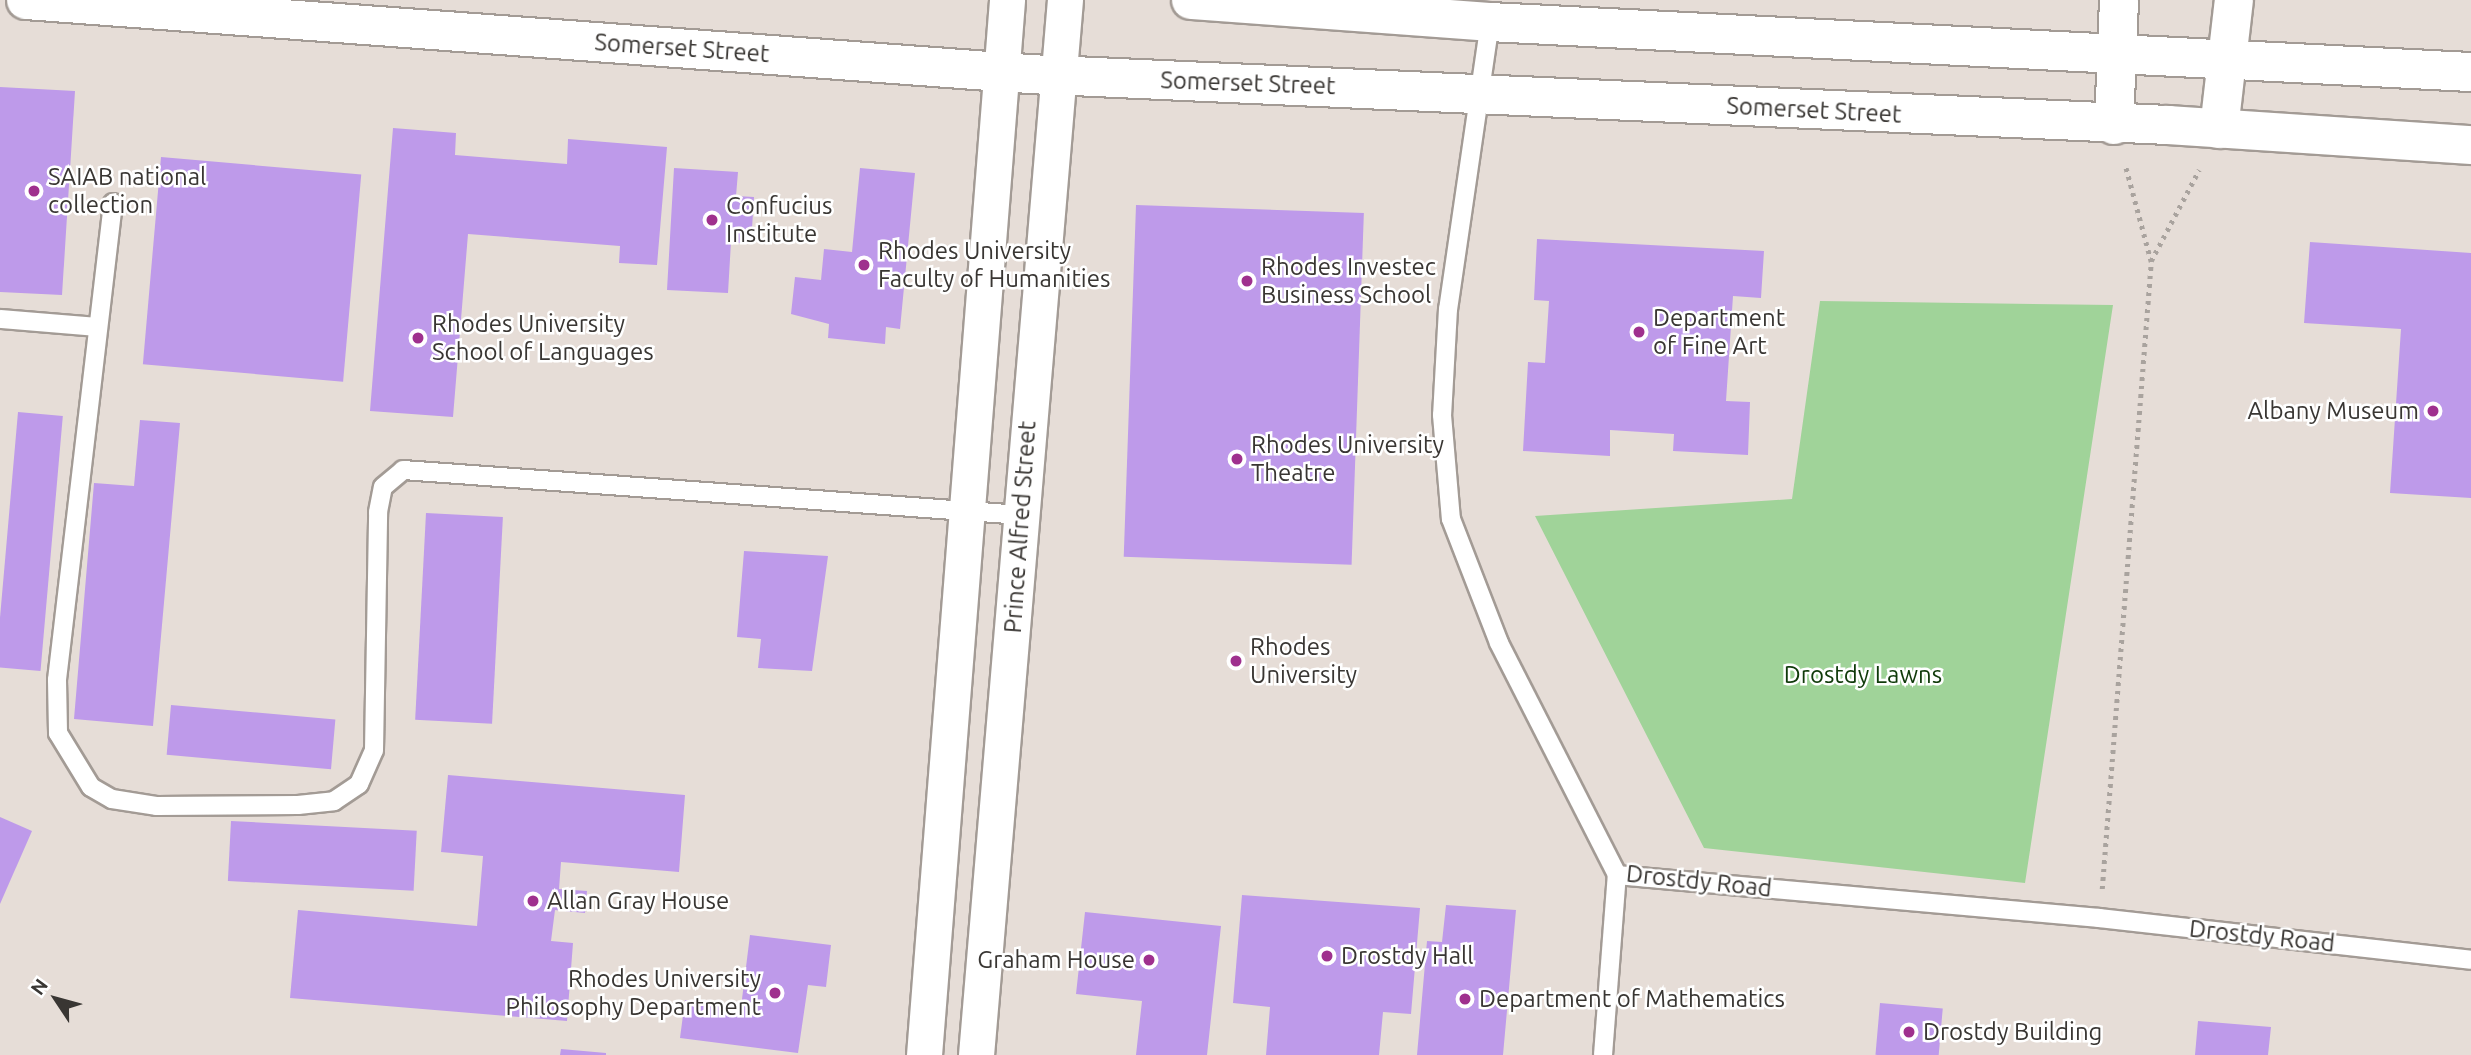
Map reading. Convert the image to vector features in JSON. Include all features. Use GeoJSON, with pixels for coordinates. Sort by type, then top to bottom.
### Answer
{"type":"FeatureCollection","features":[{"type":"Feature","properties":{"kind":"main road","name":"Somerset Street"},"geometry":{"type":"LineString","coordinates":[[26,0],[1000,72],[1479,93],[2471,145]]}},
{"type":"Feature","properties":{"kind":"main road"},"geometry":{"type":"LineString","coordinates":[[1191,0],[1490,22],[2471,72]]}},
{"type":"Feature","properties":{"kind":"main road"},"geometry":{"type":"LineString","coordinates":[[2114,125],[2114,54],[2119,0]]}},
{"type":"Feature","properties":{"kind":"main road"},"geometry":{"type":"LineString","coordinates":[[2219,130],[2230,58],[2234,0]]}},
{"type":"Feature","properties":{"kind":"street","name":"Prince Alfred Street"},"geometry":{"type":"LineString","coordinates":[[924,1055],[971,512],[1007,0]]}},
{"type":"Feature","properties":{"kind":"street","name":"Prince Alfred Street"},"geometry":{"type":"LineString","coordinates":[[976,1055],[1065,0]]}},
{"type":"Feature","properties":{"kind":"lane","name":"Drostdy Road"},"geometry":{"type":"LineString","coordinates":[[1490,22],[1448,309],[1442,415],[1451,519],[1499,643],[1617,875],[2099,918],[2471,960]]}},
{"type":"Feature","properties":{"kind":"lane"},"geometry":{"type":"LineString","coordinates":[[113,203],[58,707],[58,733],[72,761],[91,787],[112,799],[158,806],[298,805],[334,801],[359,784],[374,750],[378,512],[383,487],[403,470],[1022,515]]}},
{"type":"Feature","properties":{"kind":"lane"},"geometry":{"type":"LineString","coordinates":[[0,319],[98,327]]}},
{"type":"Feature","properties":{"kind":"lane"},"geometry":{"type":"LineString","coordinates":[[1603,1055],[1617,875]]}},
{"type":"Feature","properties":{"kind":"path"},"geometry":{"type":"LineString","coordinates":[[2099,918],[2151,262],[2114,125]]}},
{"type":"Feature","properties":{"kind":"path"},"geometry":{"type":"LineString","coordinates":[[2151,262],[2219,130]]}},
{"type":"Feature","properties":{"kind":"green space","name":"Drostdy Lawns"},"geometry":{"type":"Polygon","coordinates":[[[1820,301],[2113,305],[2025,883],[1704,848],[1535,516],[1792,499],[1820,301]]]}},
{"type":"Feature","properties":{"kind":"building","name":"SAIAB national collection"},"geometry":{"type":"Polygon","coordinates":[[[0,87],[75,91],[62,295],[0,292],[0,87]]]}},
{"type":"Feature","properties":{"kind":"building","name":"Rhodes University School of Languages"},"geometry":{"type":"Polygon","coordinates":[[[393,128],[456,133],[455,155],[567,164],[568,139],[667,147],[657,265],[619,263],[620,246],[468,234],[453,417],[370,411],[393,128]]]}},
{"type":"Feature","properties":{"kind":"building"},"geometry":{"type":"Polygon","coordinates":[[[161,157],[361,175],[343,382],[143,364],[161,157]]]}},
{"type":"Feature","properties":{"kind":"building","name":"Confucius Institute"},"geometry":{"type":"Polygon","coordinates":[[[674,168],[738,172],[736,196],[754,197],[751,244],[731,242],[728,293],[667,290],[674,168]]]}},
{"type":"Feature","properties":{"kind":"building","name":"Rhodes University Faculty of Humanities"},"geometry":{"type":"Polygon","coordinates":[[[860,168],[915,173],[900,329],[886,327],[885,344],[828,338],[829,324],[791,314],[795,277],[821,280],[824,249],[852,252],[860,168]]]}},
{"type":"Feature","properties":{"kind":"building"},"geometry":{"type":"Polygon","coordinates":[[[1136,205],[1364,213],[1352,565],[1124,557],[1136,205]]]}},
{"type":"Feature","properties":{"kind":"building","name":"Department of Fine Art"},"geometry":{"type":"Polygon","coordinates":[[[1537,239],[1764,251],[1761,298],[1733,296],[1726,401],[1750,402],[1748,455],[1673,451],[1674,434],[1610,430],[1610,456],[1523,451],[1528,362],[1545,363],[1549,301],[1534,300],[1537,239]]]}},
{"type":"Feature","properties":{"kind":"building","name":"Albany Museum"},"geometry":{"type":"Polygon","coordinates":[[[2310,242],[2471,253],[2471,498],[2390,493],[2401,329],[2304,323],[2310,242]]]}},
{"type":"Feature","properties":{"kind":"building"},"geometry":{"type":"Polygon","coordinates":[[[18,412],[63,416],[41,671],[0,667],[0,618],[18,412]]]}},
{"type":"Feature","properties":{"kind":"building"},"geometry":{"type":"Polygon","coordinates":[[[140,420],[180,423],[153,726],[74,719],[94,483],[134,486],[140,420]]]}},
{"type":"Feature","properties":{"kind":"building"},"geometry":{"type":"Polygon","coordinates":[[[426,513],[503,517],[492,724],[415,720],[426,513]]]}},
{"type":"Feature","properties":{"kind":"building"},"geometry":{"type":"Polygon","coordinates":[[[744,551],[828,556],[812,671],[758,668],[761,639],[737,637],[744,551]]]}},
{"type":"Feature","properties":{"kind":"building"},"geometry":{"type":"Polygon","coordinates":[[[171,705],[335,719],[331,769],[167,755],[171,705]]]}},
{"type":"Feature","properties":{"kind":"building","name":"Allan Gray House"},"geometry":{"type":"Polygon","coordinates":[[[448,775],[685,795],[679,872],[561,862],[559,889],[587,891],[585,913],[555,910],[551,941],[573,943],[567,1021],[290,998],[298,910],[477,926],[483,856],[441,852],[448,775]]]}},
{"type":"Feature","properties":{"kind":"building"},"geometry":{"type":"Polygon","coordinates":[[[0,817],[32,831],[0,904],[0,817]]]}},
{"type":"Feature","properties":{"kind":"building"},"geometry":{"type":"Polygon","coordinates":[[[231,821],[417,831],[414,891],[228,881],[231,821]]]}},
{"type":"Feature","properties":{"kind":"building","name":"Drostdy Hall"},"geometry":{"type":"Polygon","coordinates":[[[1242,895],[1420,908],[1411,1014],[1383,1012],[1379,1055],[1266,1055],[1270,1007],[1233,1003],[1242,895]]]}},
{"type":"Feature","properties":{"kind":"building","name":"Department of Mathematics"},"geometry":{"type":"Polygon","coordinates":[[[1446,905],[1516,910],[1503,1055],[1417,1055],[1427,941],[1442,942],[1446,905]]]}},
{"type":"Feature","properties":{"kind":"building","name":"Graham House"},"geometry":{"type":"Polygon","coordinates":[[[1085,912],[1221,926],[1207,1055],[1136,1055],[1142,1001],[1076,994],[1085,912]]]}},
{"type":"Feature","properties":{"kind":"building","name":"Rhodes University Philosophy Department"},"geometry":{"type":"Polygon","coordinates":[[[750,935],[831,945],[826,987],[808,985],[798,1053],[680,1038],[685,1000],[741,1007],[750,935]]]}},
{"type":"Feature","properties":{"kind":"building","name":"Drostdy Building"},"geometry":{"type":"Polygon","coordinates":[[[1880,1003],[1943,1008],[1939,1055],[1875,1055],[1880,1003]]]}},
{"type":"Feature","properties":{"kind":"building"},"geometry":{"type":"Polygon","coordinates":[[[2198,1021],[2271,1027],[2268,1055],[2195,1055],[2198,1021]]]}},
{"type":"Feature","properties":{"kind":"building"},"geometry":{"type":"Polygon","coordinates":[[[561,1049],[606,1053],[606,1055],[560,1055],[561,1049]]]}},
{"type":"Feature","properties":{"kind":"place","name":"SAIAB national collection"},"geometry":{"type":"Point","coordinates":[34,191]}},
{"type":"Feature","properties":{"kind":"place","name":"Confucius Institute"},"geometry":{"type":"Point","coordinates":[712,220]}},
{"type":"Feature","properties":{"kind":"place","name":"Rhodes University Faculty of Humanities"},"geometry":{"type":"Point","coordinates":[864,265]}},
{"type":"Feature","properties":{"kind":"place","name":"Rhodes Investec Business School"},"geometry":{"type":"Point","coordinates":[1247,281]}},
{"type":"Feature","properties":{"kind":"place","name":"Department of Fine Art"},"geometry":{"type":"Point","coordinates":[1639,332]}},
{"type":"Feature","properties":{"kind":"place","name":"Rhodes University School of Languages"},"geometry":{"type":"Point","coordinates":[418,338]}},
{"type":"Feature","properties":{"kind":"place","name":"Albany Museum"},"geometry":{"type":"Point","coordinates":[2433,411]}},
{"type":"Feature","properties":{"kind":"place","name":"Rhodes University Theatre"},"geometry":{"type":"Point","coordinates":[1237,459]}},
{"type":"Feature","properties":{"kind":"place","name":"Rhodes University"},"geometry":{"type":"Point","coordinates":[1236,661]}},
{"type":"Feature","properties":{"kind":"place","name":"Allan Gray House"},"geometry":{"type":"Point","coordinates":[533,901]}},
{"type":"Feature","properties":{"kind":"place","name":"Drostdy Hall"},"geometry":{"type":"Point","coordinates":[1327,956]}},
{"type":"Feature","properties":{"kind":"place","name":"Graham House"},"geometry":{"type":"Point","coordinates":[1149,960]}},
{"type":"Feature","properties":{"kind":"place","name":"Rhodes University Philosophy Department"},"geometry":{"type":"Point","coordinates":[775,993]}},
{"type":"Feature","properties":{"kind":"place","name":"Department of Mathematics"},"geometry":{"type":"Point","coordinates":[1465,999]}},
{"type":"Feature","properties":{"kind":"place","name":"Drostdy Building"},"geometry":{"type":"Point","coordinates":[1909,1032]}}]}
